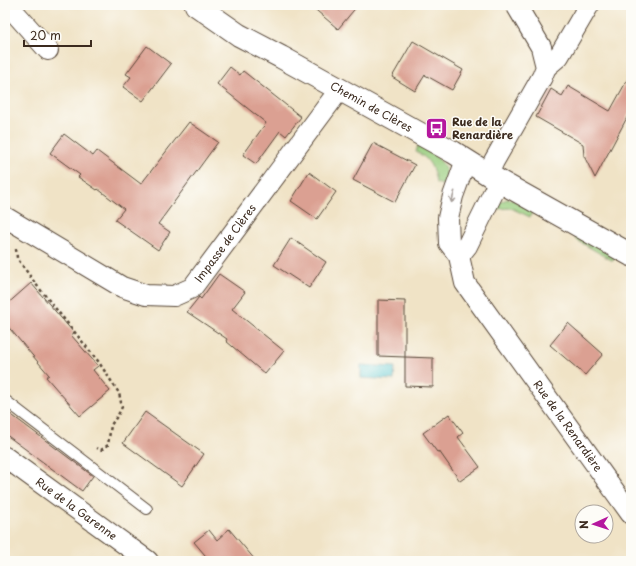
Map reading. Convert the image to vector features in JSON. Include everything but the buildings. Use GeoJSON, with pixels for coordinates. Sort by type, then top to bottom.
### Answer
{"type":"FeatureCollection","features":[{"type":"Feature","properties":{"kind":"street"},"geometry":{"type":"LineString","coordinates":[[8,5],[48,50]]}},
{"type":"Feature","properties":{"kind":"street","name":"Chemin de Clères"},"geometry":{"type":"LineString","coordinates":[[196,5],[239,35],[340,89],[631,255]]}},
{"type":"Feature","properties":{"kind":"street"},"geometry":{"type":"LineString","coordinates":[[516,5],[541,47],[546,67]]}},
{"type":"Feature","properties":{"kind":"street"},"geometry":{"type":"LineString","coordinates":[[459,256],[467,246],[493,177],[546,67],[560,56],[589,5]]}},
{"type":"Feature","properties":{"kind":"street","name":"Impasse de Clères"},"geometry":{"type":"LineString","coordinates":[[13,223],[122,287],[146,295],[174,296],[192,288],[340,89]]}},
{"type":"Feature","properties":{"kind":"street","name":"Rue de la Renardière"},"geometry":{"type":"LineString","coordinates":[[466,160],[453,196],[448,218],[449,243],[459,256],[465,283],[631,514]]}},
{"type":"Feature","properties":{"kind":"street","name":"Rue de la Garenne"},"geometry":{"type":"LineString","coordinates":[[5,457],[148,561]]}},
{"type":"Feature","properties":{"kind":"lane"},"geometry":{"type":"LineString","coordinates":[[5,400],[147,509]]}},
{"type":"Feature","properties":{"kind":"path"},"geometry":{"type":"LineString","coordinates":[[13,223],[17,258],[35,283],[98,361],[119,393],[122,407],[111,425],[108,445],[100,450],[94,447]]}},
{"type":"Feature","properties":{"kind":"green space"},"geometry":{"type":"Polygon","coordinates":[[[418,145],[436,156],[444,166],[447,179],[446,186],[436,183],[434,173],[428,160],[416,152],[418,145]]]}},
{"type":"Feature","properties":{"kind":"green space"},"geometry":{"type":"Polygon","coordinates":[[[507,199],[513,200],[534,211],[530,217],[511,208],[496,209],[500,202],[507,199]]]}},
{"type":"Feature","properties":{"kind":"green space"},"geometry":{"type":"Polygon","coordinates":[[[577,235],[616,255],[613,261],[575,239],[577,235]]]}},
{"type":"Feature","properties":{"kind":"water"},"geometry":{"type":"Polygon","coordinates":[[[361,365],[395,367],[394,380],[361,378],[361,365]]]}},
{"type":"Feature","properties":{"kind":"place","name":"Rue de la Renardière"},"geometry":{"type":"Point","coordinates":[436,128]}}]}
